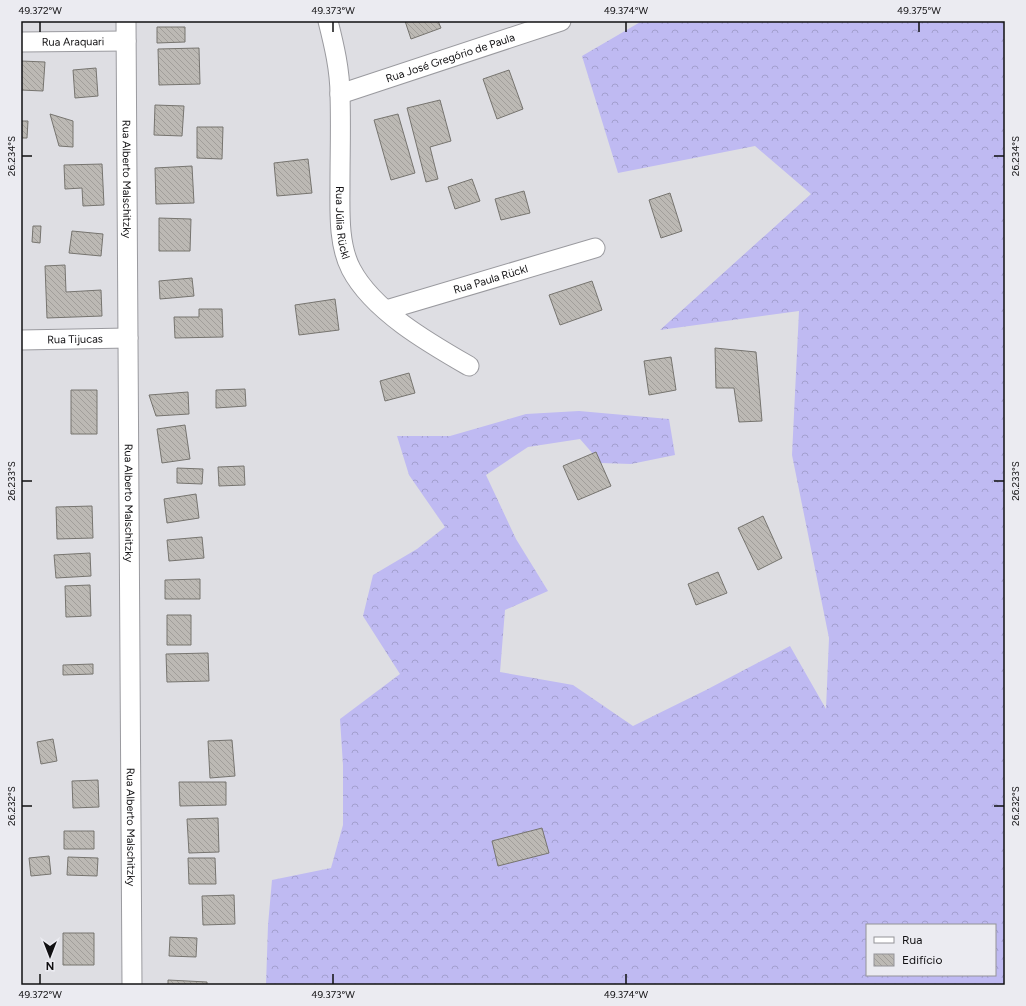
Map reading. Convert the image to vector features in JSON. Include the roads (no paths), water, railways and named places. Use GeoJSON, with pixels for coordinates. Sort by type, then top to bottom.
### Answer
{"type":"FeatureCollection","features":[{"type":"Feature","properties":{"kind":"street","name":"Rua Alberto Malschitzky"},"geometry":{"type":"LineString","coordinates":[[126,21],[132,985]]}},
{"type":"Feature","properties":{"kind":"street","name":"Rua Júlia Rückl"},"geometry":{"type":"LineString","coordinates":[[328,21],[334,46],[340,94],[340,217],[342,242],[351,269],[365,290],[411,331],[469,366]]}},
{"type":"Feature","properties":{"kind":"street","name":"Rua José Gregório de Paula"},"geometry":{"type":"LineString","coordinates":[[340,94],[561,21]]}},
{"type":"Feature","properties":{"kind":"street","name":"Rua Araquari"},"geometry":{"type":"LineString","coordinates":[[21,42],[126,41]]}},
{"type":"Feature","properties":{"kind":"street","name":"Rua Paula Rückl"},"geometry":{"type":"LineString","coordinates":[[386,310],[595,248]]}},
{"type":"Feature","properties":{"kind":"street","name":"Rua Tijucas"},"geometry":{"type":"LineString","coordinates":[[21,340],[128,338]]}}]}
